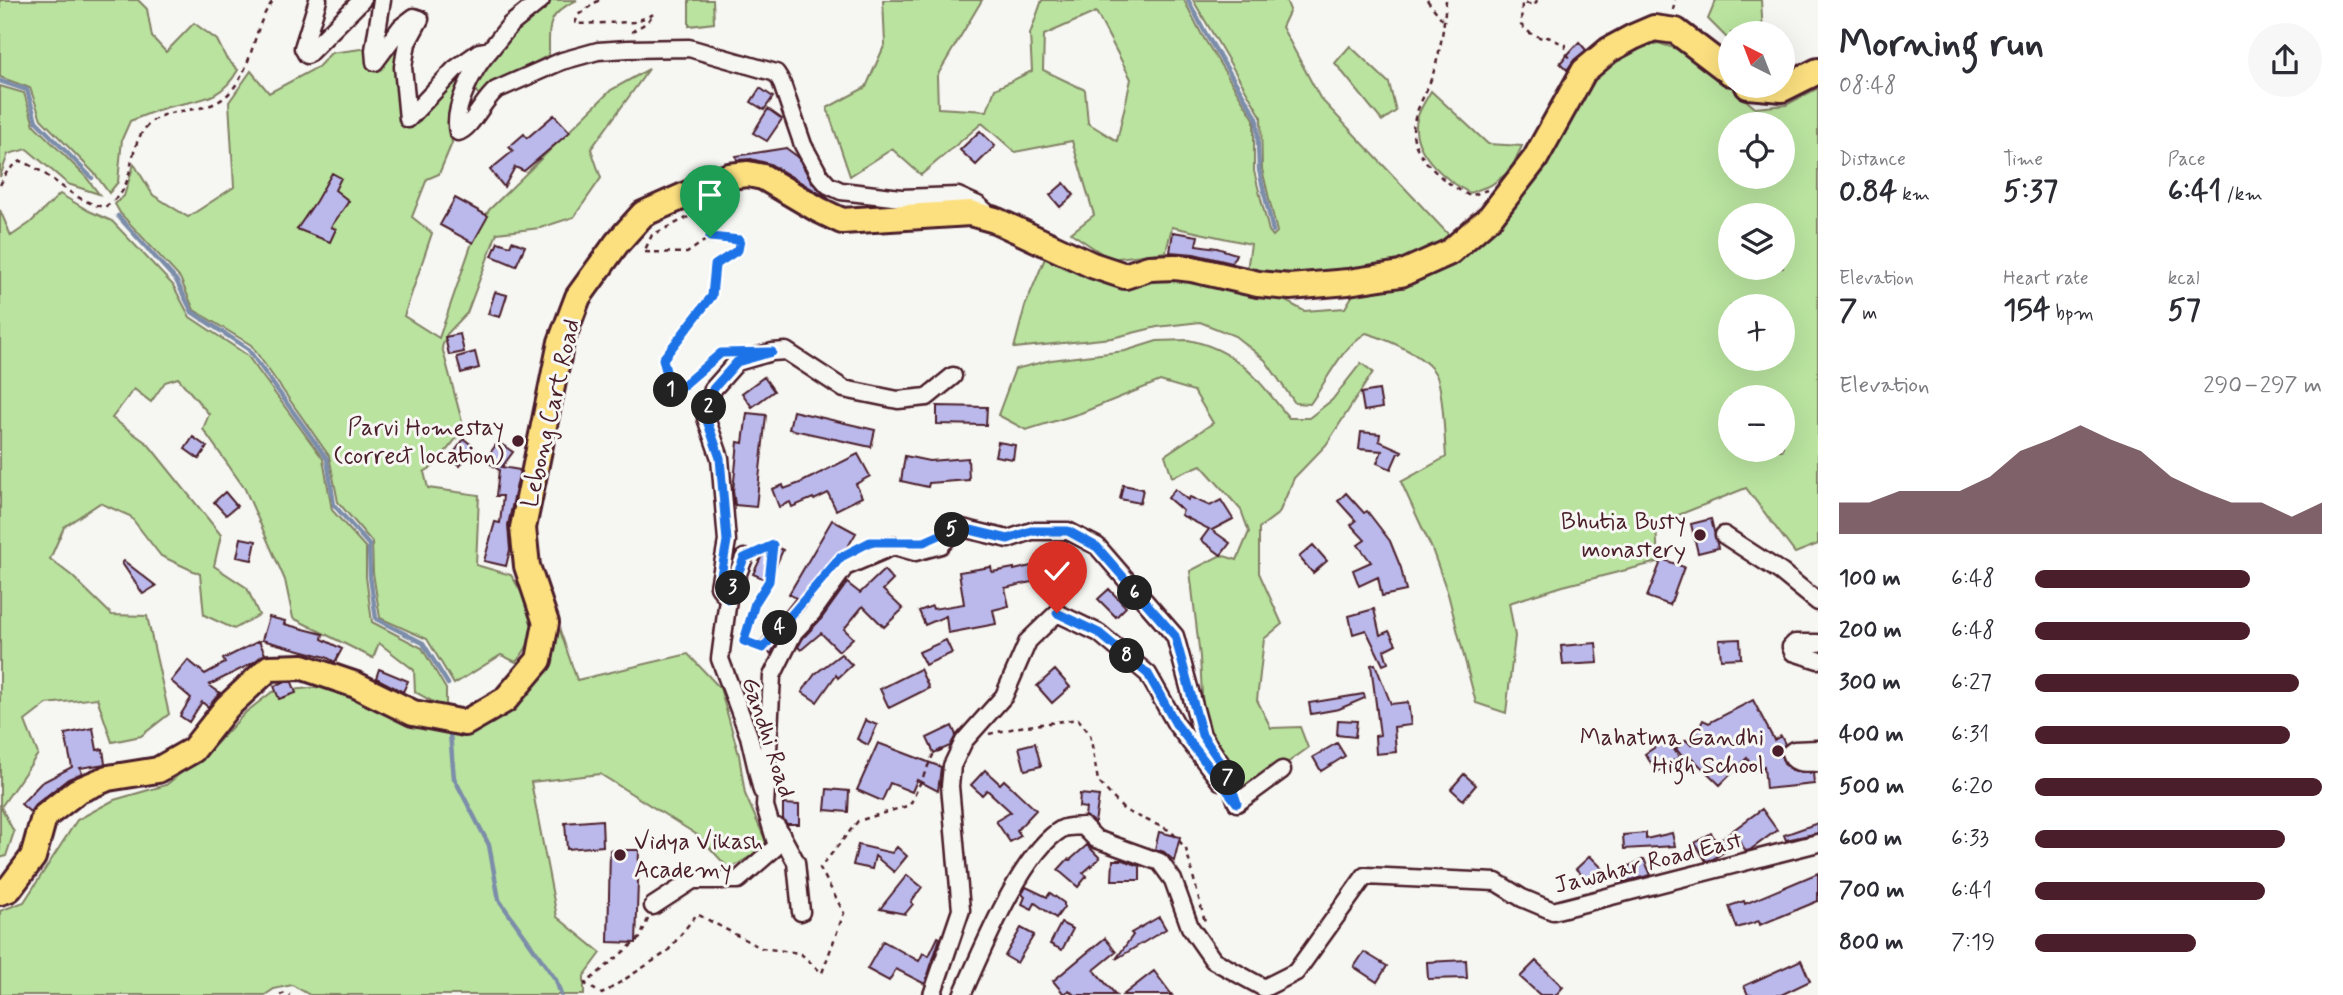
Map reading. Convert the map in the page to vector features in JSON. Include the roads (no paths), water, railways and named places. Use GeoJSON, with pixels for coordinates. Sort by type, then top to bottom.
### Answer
{"type":"FeatureCollection","features":[{"type":"Feature","properties":{"kind":"highway","name":"Lebong Cart Road"},"geometry":{"type":"LineString","coordinates":[[0,892],[9,889],[33,857],[44,817],[77,791],[108,778],[158,770],[193,750],[227,707],[269,668],[303,667],[356,685],[413,713],[464,723],[505,699],[539,660],[547,623],[527,566],[523,528],[539,461],[561,342],[578,297],[617,243],[643,214],[729,176],[748,174],[763,177],[842,221],[970,213],[995,220],[1092,265],[1125,276],[1149,268],[1192,268],[1258,284],[1290,287],[1401,274],[1450,252],[1491,216],[1535,159],[1584,71],[1609,50],[1654,28],[1676,31],[1718,63]]}},
{"type":"Feature","properties":{"kind":"highway"},"geometry":{"type":"LineString","coordinates":[[1796,82],[1818,71]]}},
{"type":"Feature","properties":{"kind":"street"},"geometry":{"type":"LineString","coordinates":[[318,0],[303,48],[307,55],[362,0]]}},
{"type":"Feature","properties":{"kind":"street"},"geometry":{"type":"LineString","coordinates":[[382,0],[374,50],[375,62],[401,27],[414,17],[420,19],[407,43],[403,67],[408,119],[455,69],[479,52],[489,50]]}},
{"type":"Feature","properties":{"kind":"street"},"geometry":{"type":"LineString","coordinates":[[541,0],[510,25],[478,63],[458,113],[457,132],[465,129],[487,97],[496,90],[562,61],[598,51],[689,48],[776,73],[811,162],[828,185],[849,193],[901,198],[958,196],[978,205],[995,220]]}},
{"type":"Feature","properties":{"kind":"street","name":"Gandhi Road"},"geometry":{"type":"LineString","coordinates":[[801,912],[796,862],[765,806],[748,736],[720,659],[728,599],[719,587],[727,541],[720,458],[706,418],[713,389],[737,362],[786,351],[844,389],[898,400],[927,397],[953,376]]}},
{"type":"Feature","properties":{"kind":"street"},"geometry":{"type":"LineString","coordinates":[[653,906],[693,880],[738,880],[776,846],[765,806],[772,676],[794,632],[845,566],[894,546],[915,552],[941,545],[958,527],[1008,539],[1031,531],[1068,531],[1097,547],[1175,636],[1202,735],[1226,771],[1237,803]]}},
{"type":"Feature","properties":{"kind":"street"},"geometry":{"type":"LineString","coordinates":[[1724,535],[1782,572],[1818,602]]}},
{"type":"Feature","properties":{"kind":"street"},"geometry":{"type":"LineString","coordinates":[[728,599],[744,558]]}},
{"type":"Feature","properties":{"kind":"street"},"geometry":{"type":"LineString","coordinates":[[933,995],[961,910],[950,786],[951,766],[964,741],[1003,696],[1028,641],[1057,613],[1099,633],[1148,674],[1176,724],[1237,803]]}},
{"type":"Feature","properties":{"kind":"street"},"geometry":{"type":"LineString","coordinates":[[1818,643],[1795,643],[1791,647],[1793,652],[1818,660]]}},
{"type":"Feature","properties":{"kind":"street"},"geometry":{"type":"LineString","coordinates":[[1818,749],[1794,750],[1790,753],[1798,763],[1818,763]]}},
{"type":"Feature","properties":{"kind":"street"},"geometry":{"type":"LineString","coordinates":[[1237,803],[1282,770]]}},
{"type":"Feature","properties":{"kind":"street","name":"Jawahar Road East"},"geometry":{"type":"LineString","coordinates":[[962,995],[1000,909],[1038,851],[1063,828],[1083,826],[1096,839],[1160,862],[1173,880],[1191,927],[1213,960],[1264,988],[1296,972],[1365,876],[1496,882],[1522,898],[1553,911],[1818,843]]}},
{"type":"Feature","properties":{"kind":"waterway"},"geometry":{"type":"LineString","coordinates":[[1188,0],[1257,118],[1259,170],[1273,231]]}},
{"type":"Feature","properties":{"kind":"waterway"},"geometry":{"type":"LineString","coordinates":[[0,81],[27,90],[36,121],[92,178]]}},
{"type":"Feature","properties":{"kind":"waterway"},"geometry":{"type":"LineString","coordinates":[[118,216],[176,280],[192,312],[248,349],[327,459],[334,505],[369,545],[376,619],[423,643],[448,684]]}},
{"type":"Feature","properties":{"kind":"waterway"},"geometry":{"type":"LineString","coordinates":[[450,734],[454,778],[489,845],[499,900],[556,980],[561,995]]}},
{"type":"Feature","properties":{"kind":"place","name":"Parvi Homestay (correct location)"},"geometry":{"type":"Point","coordinates":[518,441]}},
{"type":"Feature","properties":{"kind":"place","name":"Bhutia Busty monastery"},"geometry":{"type":"Point","coordinates":[1700,535]}},
{"type":"Feature","properties":{"kind":"place","name":"Mahatma Gandhi High School"},"geometry":{"type":"Point","coordinates":[1778,751]}},
{"type":"Feature","properties":{"kind":"place","name":"Vidya Vikash Academy"},"geometry":{"type":"Point","coordinates":[620,855]}}]}
